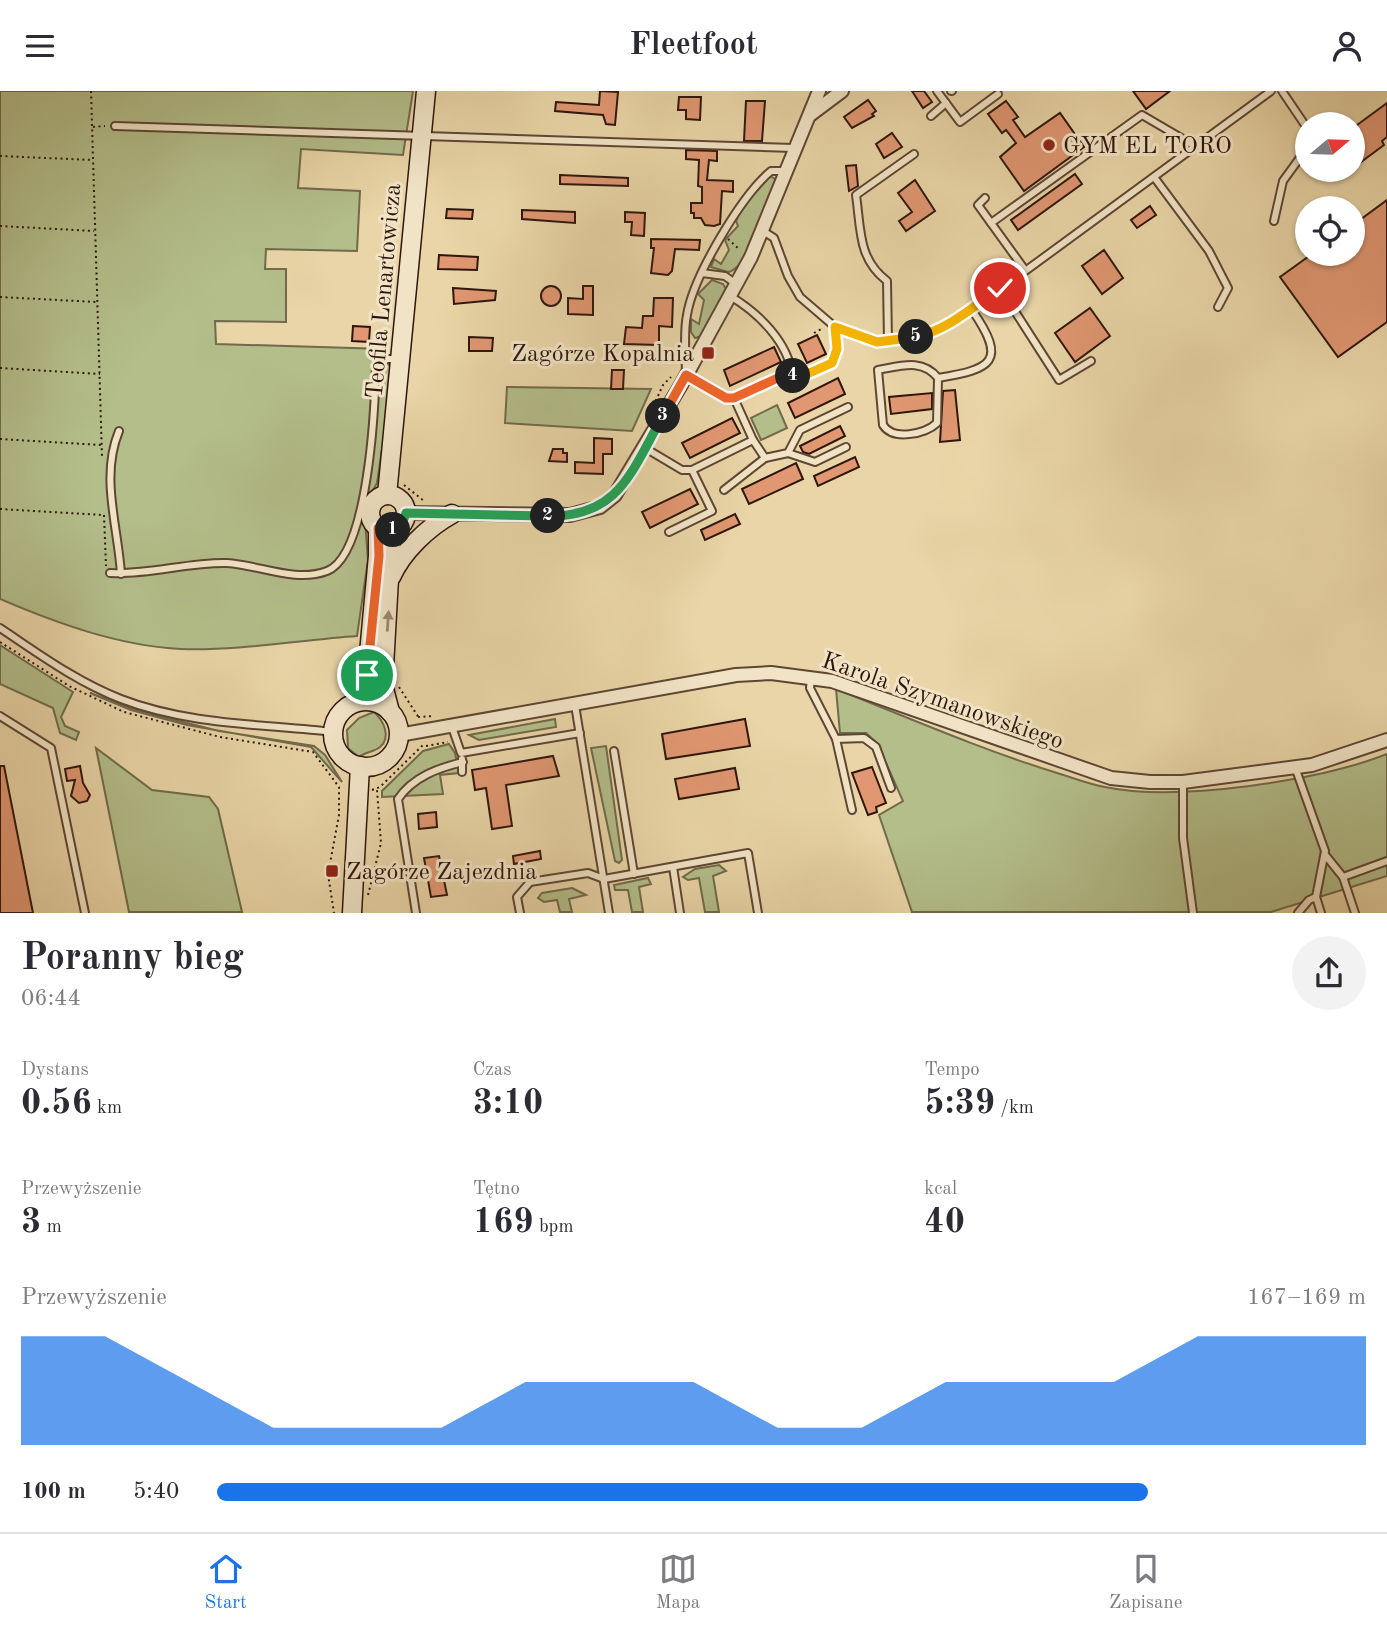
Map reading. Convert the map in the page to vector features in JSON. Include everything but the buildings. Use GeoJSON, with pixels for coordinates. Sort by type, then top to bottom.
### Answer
{"type":"FeatureCollection","features":[{"type":"Feature","properties":{"kind":"street","name":"Teofila Lenartowicza"},"geometry":{"type":"LineString","coordinates":[[387,495],[426,91]]}},
{"type":"Feature","properties":{"kind":"street"},"geometry":{"type":"LineString","coordinates":[[406,513],[555,516],[590,511],[615,495],[703,345],[763,231],[784,170],[818,91]]}},
{"type":"Feature","properties":{"kind":"street"},"geometry":{"type":"LineString","coordinates":[[807,118],[842,91]]}},
{"type":"Feature","properties":{"kind":"street"},"geometry":{"type":"LineString","coordinates":[[387,529],[402,524],[406,513],[399,498],[387,495],[377,498],[371,507],[370,516],[387,529],[391,543],[383,685],[398,736],[395,749],[386,759],[374,765],[360,766],[342,757],[335,745],[333,732],[341,712],[359,701],[380,704],[390,712]]}},
{"type":"Feature","properties":{"kind":"street"},"geometry":{"type":"LineString","coordinates":[[391,577],[404,555],[435,525],[452,514]]}},
{"type":"Feature","properties":{"kind":"street"},"geometry":{"type":"LineString","coordinates":[[359,701],[367,675],[379,556],[387,529]]}},
{"type":"Feature","properties":{"kind":"street","name":"Karola Szymanowskiego"},"geometry":{"type":"LineString","coordinates":[[398,736],[753,673],[811,676],[857,688],[1111,778],[1183,782],[1295,767],[1336,759],[1387,740]]}},
{"type":"Feature","properties":{"kind":"street"},"geometry":{"type":"LineString","coordinates":[[359,907],[360,766]]}},
{"type":"Feature","properties":{"kind":"lane"},"geometry":{"type":"LineString","coordinates":[[937,91],[960,123],[998,95]]}},
{"type":"Feature","properties":{"kind":"lane"},"geometry":{"type":"LineString","coordinates":[[763,231],[774,238],[788,276],[800,296],[835,327],[877,342],[932,333],[972,310],[1271,91]]}},
{"type":"Feature","properties":{"kind":"lane"},"geometry":{"type":"LineString","coordinates":[[1282,91],[1296,112]]}},
{"type":"Feature","properties":{"kind":"lane"},"geometry":{"type":"LineString","coordinates":[[931,116],[946,103]]}},
{"type":"Feature","properties":{"kind":"lane"},"geometry":{"type":"LineString","coordinates":[[991,223],[1142,115],[1195,146]]}},
{"type":"Feature","properties":{"kind":"lane"},"geometry":{"type":"LineString","coordinates":[[115,125],[793,148]]}},
{"type":"Feature","properties":{"kind":"lane"},"geometry":{"type":"LineString","coordinates":[[888,341],[887,281],[871,269],[865,254],[856,195],[914,154]]}},
{"type":"Feature","properties":{"kind":"lane"},"geometry":{"type":"LineString","coordinates":[[1274,221],[1283,181],[1295,164]]}},
{"type":"Feature","properties":{"kind":"lane"},"geometry":{"type":"LineString","coordinates":[[784,170],[774,170],[763,178],[743,203],[702,273],[687,314],[686,375],[726,398],[734,398],[780,377],[807,374],[832,363],[837,349],[835,327]]}},
{"type":"Feature","properties":{"kind":"lane"},"geometry":{"type":"LineString","coordinates":[[1154,177],[1209,251],[1228,288],[1218,307]]}},
{"type":"Feature","properties":{"kind":"lane"},"geometry":{"type":"LineString","coordinates":[[985,198],[978,205],[1025,269]]}},
{"type":"Feature","properties":{"kind":"lane"},"geometry":{"type":"LineString","coordinates":[[702,273],[725,277],[736,284]]}},
{"type":"Feature","properties":{"kind":"lane"},"geometry":{"type":"LineString","coordinates":[[1000,288],[1059,380],[1091,361]]}},
{"type":"Feature","properties":{"kind":"lane"},"geometry":{"type":"LineString","coordinates":[[730,296],[776,335],[789,360],[792,376]]}},
{"type":"Feature","properties":{"kind":"lane"},"geometry":{"type":"LineString","coordinates":[[938,378],[976,372],[991,357],[991,342],[972,310]]}},
{"type":"Feature","properties":{"kind":"lane"},"geometry":{"type":"LineString","coordinates":[[685,338],[703,345]]}},
{"type":"Feature","properties":{"kind":"lane"},"geometry":{"type":"LineString","coordinates":[[110,573],[228,563],[311,575],[329,570],[341,561],[351,545],[356,526],[375,429],[376,364],[383,359],[402,359]]}},
{"type":"Feature","properties":{"kind":"lane"},"geometry":{"type":"LineString","coordinates":[[919,364],[930,367],[938,378],[937,423],[929,431],[894,435],[887,431],[883,425],[878,370],[919,364]]}},
{"type":"Feature","properties":{"kind":"lane"},"geometry":{"type":"LineString","coordinates":[[734,398],[753,440],[765,458]]}},
{"type":"Feature","properties":{"kind":"lane"},"geometry":{"type":"LineString","coordinates":[[788,453],[800,430],[848,407]]}},
{"type":"Feature","properties":{"kind":"lane"},"geometry":{"type":"LineString","coordinates":[[119,431],[110,453],[115,538],[121,573]]}},
{"type":"Feature","properties":{"kind":"lane"},"geometry":{"type":"LineString","coordinates":[[645,448],[682,470],[692,470],[753,440]]}},
{"type":"Feature","properties":{"kind":"lane"},"geometry":{"type":"LineString","coordinates":[[724,490],[765,458],[788,453],[815,462],[846,447]]}},
{"type":"Feature","properties":{"kind":"lane"},"geometry":{"type":"LineString","coordinates":[[669,532],[712,511],[692,470]]}},
{"type":"Feature","properties":{"kind":"lane"},"geometry":{"type":"LineString","coordinates":[[0,628],[85,682],[142,706],[193,717],[333,732]]}},
{"type":"Feature","properties":{"kind":"lane"},"geometry":{"type":"LineString","coordinates":[[811,676],[810,688],[836,739],[852,810]]}},
{"type":"Feature","properties":{"kind":"lane"},"geometry":{"type":"LineString","coordinates":[[575,705],[609,912]]}},
{"type":"Feature","properties":{"kind":"lane"},"geometry":{"type":"LineString","coordinates":[[0,716],[51,748],[85,912]]}},
{"type":"Feature","properties":{"kind":"lane"},"geometry":{"type":"LineString","coordinates":[[452,727],[461,753],[463,772]]}},
{"type":"Feature","properties":{"kind":"lane"},"geometry":{"type":"LineString","coordinates":[[461,753],[580,733]]}},
{"type":"Feature","properties":{"kind":"lane"},"geometry":{"type":"LineString","coordinates":[[836,739],[864,738],[876,747],[891,787]]}},
{"type":"Feature","properties":{"kind":"lane"},"geometry":{"type":"LineString","coordinates":[[614,751],[634,874]]}},
{"type":"Feature","properties":{"kind":"lane"},"geometry":{"type":"LineString","coordinates":[[416,912],[398,799],[412,782],[463,762]]}},
{"type":"Feature","properties":{"kind":"lane"},"geometry":{"type":"LineString","coordinates":[[1295,767],[1326,856],[1343,877],[1355,912]]}},
{"type":"Feature","properties":{"kind":"lane"},"geometry":{"type":"LineString","coordinates":[[1183,782],[1183,838],[1193,912]]}},
{"type":"Feature","properties":{"kind":"lane"},"geometry":{"type":"LineString","coordinates":[[520,912],[517,897],[530,882],[588,873],[604,879],[748,853],[758,912]]}},
{"type":"Feature","properties":{"kind":"lane"},"geometry":{"type":"LineString","coordinates":[[1321,912],[1316,897],[1326,856]]}},
{"type":"Feature","properties":{"kind":"lane"},"geometry":{"type":"LineString","coordinates":[[1343,877],[1387,861]]}},
{"type":"Feature","properties":{"kind":"lane"},"geometry":{"type":"LineString","coordinates":[[673,867],[680,912]]}},
{"type":"Feature","properties":{"kind":"lane"},"geometry":{"type":"LineString","coordinates":[[1298,912],[1309,900],[1316,897]]}},
{"type":"Feature","properties":{"kind":"path"},"geometry":{"type":"LineString","coordinates":[[91,91],[102,459]]}},
{"type":"Feature","properties":{"kind":"path"},"geometry":{"type":"LineString","coordinates":[[92,127],[115,125]]}},
{"type":"Feature","properties":{"kind":"path"},"geometry":{"type":"LineString","coordinates":[[0,156],[93,160]]}},
{"type":"Feature","properties":{"kind":"path"},"geometry":{"type":"LineString","coordinates":[[0,226],[96,231]]}},
{"type":"Feature","properties":{"kind":"path"},"geometry":{"type":"LineString","coordinates":[[724,235],[745,254]]}},
{"type":"Feature","properties":{"kind":"path"},"geometry":{"type":"LineString","coordinates":[[0,297],[97,302]]}},
{"type":"Feature","properties":{"kind":"path"},"geometry":{"type":"LineString","coordinates":[[814,333],[824,328]]}},
{"type":"Feature","properties":{"kind":"path"},"geometry":{"type":"LineString","coordinates":[[0,368],[100,374]]}},
{"type":"Feature","properties":{"kind":"path"},"geometry":{"type":"LineString","coordinates":[[647,419],[663,385],[670,378]]}},
{"type":"Feature","properties":{"kind":"path"},"geometry":{"type":"LineString","coordinates":[[0,439],[102,445]]}},
{"type":"Feature","properties":{"kind":"path"},"geometry":{"type":"LineString","coordinates":[[402,481],[423,500],[424,505]]}},
{"type":"Feature","properties":{"kind":"path"},"geometry":{"type":"LineString","coordinates":[[0,509],[104,515],[106,574],[110,573]]}},
{"type":"Feature","properties":{"kind":"path"},"geometry":{"type":"LineString","coordinates":[[395,681],[420,722]]}},
{"type":"Feature","properties":{"kind":"path"},"geometry":{"type":"LineString","coordinates":[[372,790],[377,789],[425,746],[455,740]]}},
{"type":"Feature","properties":{"kind":"path"},"geometry":{"type":"LineString","coordinates":[[424,741],[425,746]]}},
{"type":"Feature","properties":{"kind":"path"},"geometry":{"type":"LineString","coordinates":[[334,912],[328,874],[340,787],[343,787]]}},
{"type":"Feature","properties":{"kind":"path"},"geometry":{"type":"LineString","coordinates":[[359,907],[381,843],[377,789]]}},
{"type":"Feature","properties":{"kind":"green space"},"geometry":{"type":"Polygon","coordinates":[[[0,91],[413,91],[403,155],[301,149],[298,188],[360,191],[357,251],[266,249],[265,269],[286,269],[286,322],[215,321],[216,344],[385,349],[385,363],[394,368],[377,483],[364,507],[368,560],[357,636],[225,648],[158,647],[88,632],[0,599],[0,91]]]}},
{"type":"Feature","properties":{"kind":"green space"},"geometry":{"type":"Polygon","coordinates":[[[770,176],[777,180],[758,232],[744,259],[728,272],[711,267],[714,259],[721,264],[729,250],[725,240],[738,226],[736,221],[742,208],[770,176]]]}},
{"type":"Feature","properties":{"kind":"green space"},"geometry":{"type":"Polygon","coordinates":[[[712,280],[723,284],[726,289],[702,336],[695,338],[691,332],[691,319],[699,324],[704,300],[698,294],[712,280]]]}},
{"type":"Feature","properties":{"kind":"green space"},"geometry":{"type":"Polygon","coordinates":[[[507,387],[651,389],[632,431],[505,423],[507,387]]]}},
{"type":"Feature","properties":{"kind":"green space"},"geometry":{"type":"Polygon","coordinates":[[[777,405],[787,428],[761,440],[751,418],[777,405]]]}},
{"type":"Feature","properties":{"kind":"green space"},"geometry":{"type":"Polygon","coordinates":[[[0,645],[73,692],[61,717],[65,726],[79,732],[76,740],[60,733],[53,708],[0,684],[0,645]]]}},
{"type":"Feature","properties":{"kind":"green space"},"geometry":{"type":"Polygon","coordinates":[[[836,689],[1026,763],[1092,784],[1135,791],[1170,792],[1248,786],[1325,773],[1387,754],[1387,876],[1271,912],[912,912],[879,815],[903,801],[877,743],[866,733],[840,733],[836,689]]]}},
{"type":"Feature","properties":{"kind":"green space"},"geometry":{"type":"Polygon","coordinates":[[[90,693],[139,711],[215,730],[131,710],[90,693]]]}},
{"type":"Feature","properties":{"kind":"green space"},"geometry":{"type":"Polygon","coordinates":[[[374,712],[383,724],[386,734],[384,743],[359,757],[348,748],[347,730],[359,718],[374,712]]]}},
{"type":"Feature","properties":{"kind":"green space"},"geometry":{"type":"Polygon","coordinates":[[[555,719],[556,727],[479,740],[469,735],[555,719]]]}},
{"type":"Feature","properties":{"kind":"green space"},"geometry":{"type":"Polygon","coordinates":[[[236,734],[314,746],[325,755],[342,782],[311,747],[236,734]]]}},
{"type":"Feature","properties":{"kind":"green space"},"geometry":{"type":"Polygon","coordinates":[[[449,744],[455,753],[459,773],[440,775],[443,794],[382,797],[382,791],[423,751],[449,744]]]}},
{"type":"Feature","properties":{"kind":"green space"},"geometry":{"type":"Polygon","coordinates":[[[606,746],[622,860],[619,863],[615,861],[591,748],[606,746]]]}},
{"type":"Feature","properties":{"kind":"green space"},"geometry":{"type":"Polygon","coordinates":[[[96,748],[152,790],[209,797],[218,809],[242,912],[129,912],[96,748]]]}},
{"type":"Feature","properties":{"kind":"green space"},"geometry":{"type":"Polygon","coordinates":[[[719,865],[726,871],[713,876],[719,912],[705,912],[699,878],[688,880],[683,877],[695,869],[719,865]]]}},
{"type":"Feature","properties":{"kind":"green space"},"geometry":{"type":"Polygon","coordinates":[[[648,878],[651,884],[639,887],[643,912],[632,912],[628,890],[615,890],[614,885],[648,878]]]}},
{"type":"Feature","properties":{"kind":"green space"},"geometry":{"type":"Polygon","coordinates":[[[572,888],[586,895],[569,899],[572,912],[560,912],[557,900],[544,902],[538,898],[542,893],[572,888]]]}},
{"type":"Feature","properties":{"kind":"place","name":"GYM EL TORO"},"geometry":{"type":"Point","coordinates":[1049,145]}},
{"type":"Feature","properties":{"kind":"place","name":"Zagórze Kopalnia"},"geometry":{"type":"Point","coordinates":[708,353]}},
{"type":"Feature","properties":{"kind":"place","name":"Zagórze Zajezdnia"},"geometry":{"type":"Point","coordinates":[332,871]}},
{"type":"Feature","properties":{"kind":"route"},"geometry":{"type":"LineString","coordinates":[[367,675],[379,556],[378,528],[388,531],[396,529],[405,520],[406,513],[555,516],[590,511],[608,501],[620,488],[686,375],[726,398],[734,398],[780,377],[807,374],[832,363],[837,349],[835,327],[877,342],[932,333],[972,310],[1000,288]]}}]}
